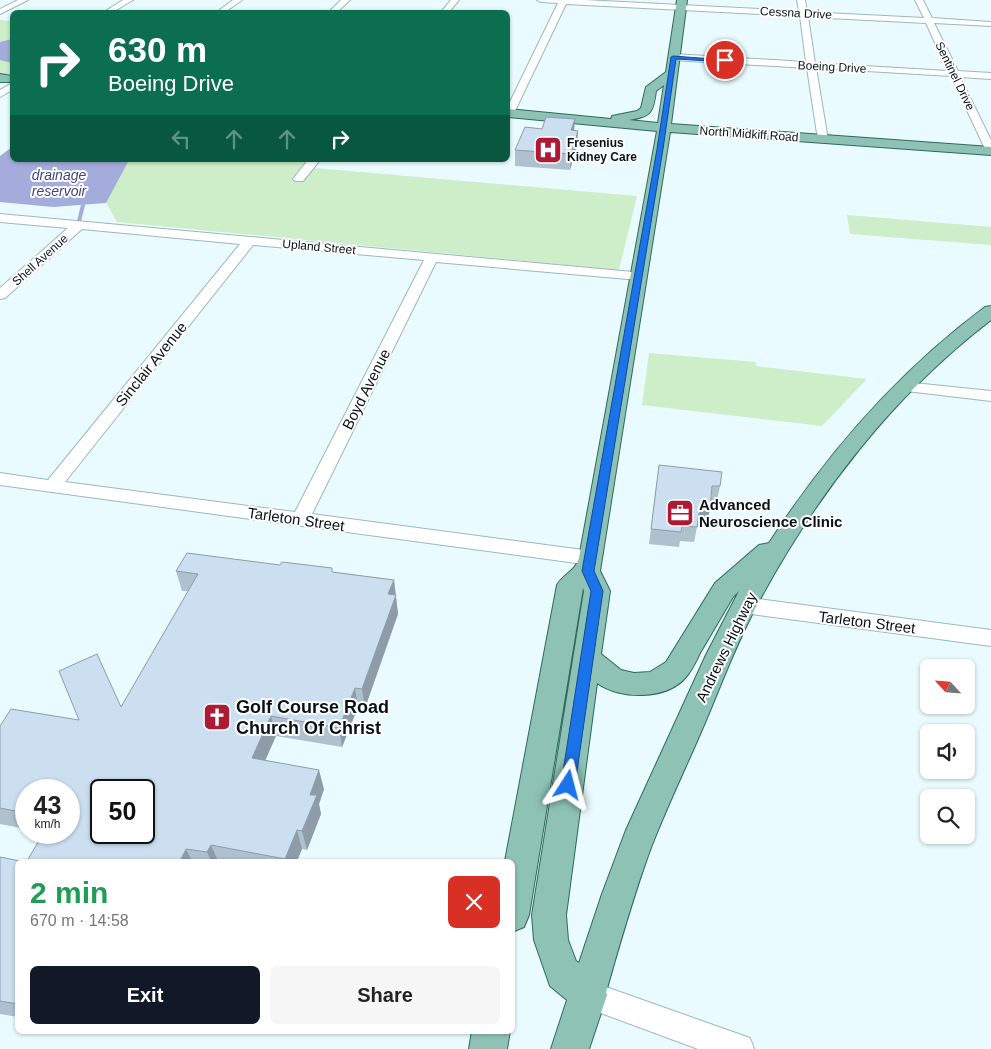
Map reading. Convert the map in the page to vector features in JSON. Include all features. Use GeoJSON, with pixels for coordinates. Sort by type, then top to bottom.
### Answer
{"type":"FeatureCollection","features":[{"type":"Feature","properties":{"kind":"main road"},"geometry":{"type":"LineString","coordinates":[[588,995],[563,973],[551,940],[549,914],[597,591],[590,564],[664,127],[681,4]]}},
{"type":"Feature","properties":{"kind":"main road"},"geometry":{"type":"LineString","coordinates":[[604,122],[641,114],[647,109],[650,90],[672,66]]}},
{"type":"Feature","properties":{"kind":"main road","name":"North Midkiff Road"},"geometry":{"type":"LineString","coordinates":[[510,113],[823,140],[991,151]]}},
{"type":"Feature","properties":{"kind":"main road"},"geometry":{"type":"LineString","coordinates":[[619,123],[650,139],[660,149]]}},
{"type":"Feature","properties":{"kind":"main road","name":"Andrews Highway"},"geometry":{"type":"LineString","coordinates":[[570,1049],[588,995],[600,947],[636,843],[744,605],[788,533],[826,478],[857,439],[904,387],[960,335],[991,311]]}},
{"type":"Feature","properties":{"kind":"main road"},"geometry":{"type":"LineString","coordinates":[[588,655],[594,665],[614,680],[634,684],[655,683],[676,670],[724,590],[788,533]]}},
{"type":"Feature","properties":{"kind":"main road"},"geometry":{"type":"LineString","coordinates":[[515,898],[570,585],[590,564]]}},
{"type":"Feature","properties":{"kind":"main road"},"geometry":{"type":"LineString","coordinates":[[488,1049],[490,1034]]}},
{"type":"Feature","properties":{"kind":"street"},"geometry":{"type":"LineString","coordinates":[[0,12],[24,0]]}},
{"type":"Feature","properties":{"kind":"street"},"geometry":{"type":"LineString","coordinates":[[112,10],[129,0]]}},
{"type":"Feature","properties":{"kind":"street"},"geometry":{"type":"LineString","coordinates":[[224,10],[238,0]]}},
{"type":"Feature","properties":{"kind":"street"},"geometry":{"type":"LineString","coordinates":[[335,10],[346,0]]}},
{"type":"Feature","properties":{"kind":"street"},"geometry":{"type":"LineString","coordinates":[[447,10],[455,0]]}},
{"type":"Feature","properties":{"kind":"street","name":"Cessna Drive"},"geometry":{"type":"LineString","coordinates":[[541,0],[681,4],[803,14],[991,24]]}},
{"type":"Feature","properties":{"kind":"street"},"geometry":{"type":"LineString","coordinates":[[801,0],[823,140]]}},
{"type":"Feature","properties":{"kind":"street","name":"Sentinel Drive"},"geometry":{"type":"LineString","coordinates":[[919,0],[991,151]]}},
{"type":"Feature","properties":{"kind":"street"},"geometry":{"type":"LineString","coordinates":[[510,109],[563,1]]}},
{"type":"Feature","properties":{"kind":"street","name":"Boeing Drive"},"geometry":{"type":"LineString","coordinates":[[672,66],[812,66],[991,76]]}},
{"type":"Feature","properties":{"kind":"street"},"geometry":{"type":"LineString","coordinates":[[298,179],[312,162]]}},
{"type":"Feature","properties":{"kind":"street","name":"Upland Street"},"geometry":{"type":"LineString","coordinates":[[0,218],[639,276]]}},
{"type":"Feature","properties":{"kind":"street","name":"Shell Avenue"},"geometry":{"type":"LineString","coordinates":[[0,295],[80,225]]}},
{"type":"Feature","properties":{"kind":"street","name":"Sinclair Avenue"},"geometry":{"type":"LineString","coordinates":[[52,486],[250,241]]}},
{"type":"Feature","properties":{"kind":"street","name":"Boyd Avenue"},"geometry":{"type":"LineString","coordinates":[[300,520],[432,257]]}},
{"type":"Feature","properties":{"kind":"street"},"geometry":{"type":"LineString","coordinates":[[904,387],[991,396]]}},
{"type":"Feature","properties":{"kind":"street","name":"Tarleton Street"},"geometry":{"type":"LineString","coordinates":[[0,479],[300,520],[590,564]]}},
{"type":"Feature","properties":{"kind":"street","name":"Tarleton Street"},"geometry":{"type":"LineString","coordinates":[[744,605],[991,638]]}},
{"type":"Feature","properties":{"kind":"street"},"geometry":{"type":"LineString","coordinates":[[588,995],[739,1049]]}},
{"type":"Feature","properties":{"kind":"green space"},"geometry":{"type":"Polygon","coordinates":[[[0,20],[10,21],[10,74],[0,74],[0,20]]]}},
{"type":"Feature","properties":{"kind":"green space"},"geometry":{"type":"Polygon","coordinates":[[[125,162],[307,162],[303,167],[637,196],[619,270],[117,222],[106,203],[125,162]]]}},
{"type":"Feature","properties":{"kind":"green space"},"geometry":{"type":"Polygon","coordinates":[[[847,215],[991,227],[991,245],[850,234],[847,215]]]}},
{"type":"Feature","properties":{"kind":"green space"},"geometry":{"type":"Polygon","coordinates":[[[649,353],[756,362],[756,366],[867,379],[822,426],[642,405],[649,353]]]}},
{"type":"Feature","properties":{"kind":"water"},"geometry":{"type":"Polygon","coordinates":[[[10,40],[10,62],[0,60],[0,42],[10,40]]]}},
{"type":"Feature","properties":{"kind":"water","name":"drainage reservoir"},"geometry":{"type":"Polygon","coordinates":[[[10,148],[10,162],[128,162],[106,203],[53,207],[0,202],[0,156],[10,148]]]}},
{"type":"Feature","properties":{"kind":"building"},"geometry":{"type":"Polygon","coordinates":[[[546,117],[575,119],[571,130],[578,131],[571,154],[515,150],[525,127],[542,129],[546,117]]]}},
{"type":"Feature","properties":{"kind":"building","name":"Advanced Neuroscience Clinic"},"geometry":{"type":"Polygon","coordinates":[[[659,465],[722,472],[720,486],[712,486],[710,510],[699,513],[697,527],[682,526],[681,532],[651,529],[659,465]]]}},
{"type":"Feature","properties":{"kind":"building","name":"Golf Course Road Church Of Christ"},"geometry":{"type":"Polygon","coordinates":[[[187,553],[280,565],[282,562],[332,568],[332,572],[394,580],[388,594],[396,595],[362,689],[355,688],[339,728],[271,716],[252,758],[319,770],[310,795],[317,795],[302,831],[297,830],[285,859],[211,845],[207,852],[186,849],[181,859],[28,859],[37,844],[80,844],[80,779],[15,779],[15,811],[0,808],[0,726],[11,709],[79,720],[59,671],[97,654],[121,707],[198,574],[176,571],[187,553]]]}},
{"type":"Feature","properties":{"kind":"building"},"geometry":{"type":"Polygon","coordinates":[[[0,857],[15,860],[15,1004],[0,1001],[0,857]]]}},
{"type":"Feature","properties":{"kind":"waterway"},"geometry":{"type":"LineString","coordinates":[[79,221],[83,205]]}},
{"type":"Feature","properties":{"kind":"place","name":"Fresenius Kidney Care"},"geometry":{"type":"Point","coordinates":[548,150]}},
{"type":"Feature","properties":{"kind":"place","name":"Advanced Neuroscience Clinic"},"geometry":{"type":"Point","coordinates":[680,513]}},
{"type":"Feature","properties":{"kind":"place","name":"Golf Course Road Church Of Christ"},"geometry":{"type":"Point","coordinates":[217,717]}},
{"type":"Feature","properties":{"kind":"route"},"geometry":{"type":"LineString","coordinates":[[568,785],[597,591],[588,571],[664,127],[673,57],[725,60]]}}]}
